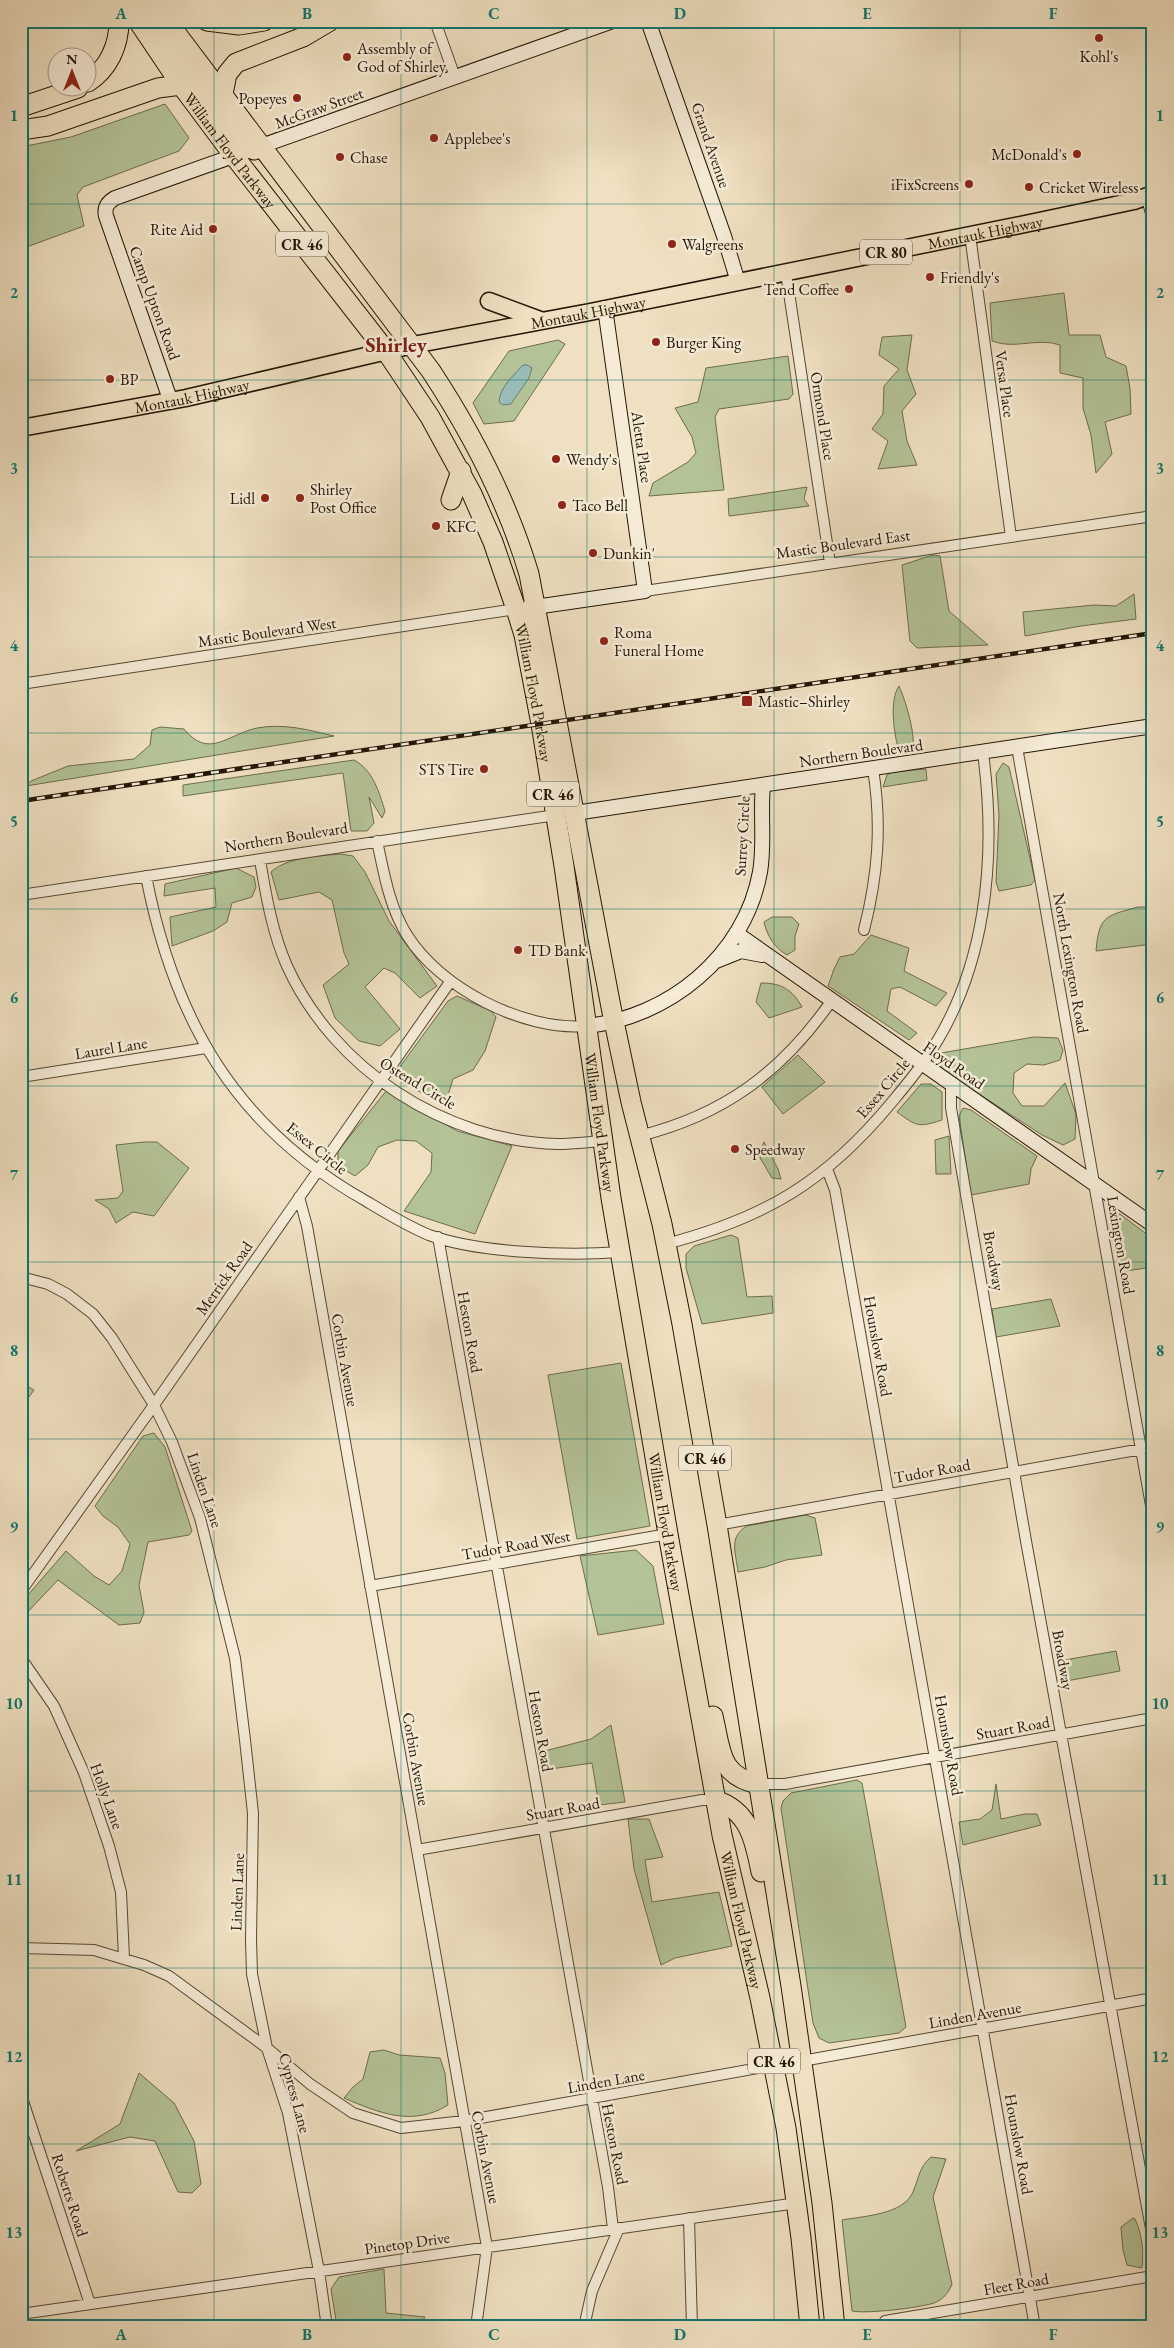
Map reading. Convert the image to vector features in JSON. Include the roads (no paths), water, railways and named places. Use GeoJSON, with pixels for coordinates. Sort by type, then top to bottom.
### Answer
{"type":"FeatureCollection","features":[{"type":"Feature","properties":{"kind":"highway"},"geometry":{"type":"LineString","coordinates":[[98,73],[112,55],[117,40],[119,21]]}},
{"type":"Feature","properties":{"kind":"highway","name":"William Floyd Parkway"},"geometry":{"type":"LineString","coordinates":[[138,21],[181,85],[234,156],[386,351],[430,417],[461,472],[493,542],[516,610],[533,679],[556,815],[620,1252],[715,1800],[774,2065],[796,2203],[810,2327]]}},
{"type":"Feature","properties":{"kind":"highway"},"geometry":{"type":"LineString","coordinates":[[146,21],[160,33],[241,142],[259,148]]}},
{"type":"Feature","properties":{"kind":"highway","name":"William Floyd Parkway"},"geometry":{"type":"LineString","coordinates":[[167,21],[223,94],[259,148],[325,229],[412,345],[462,420],[491,473],[517,533],[537,607],[615,1022],[639,1136],[666,1244],[717,1525],[791,1986],[822,2203],[835,2327]]}},
{"type":"Feature","properties":{"kind":"highway"},"geometry":{"type":"LineString","coordinates":[[207,21],[239,25],[264,21]]}},
{"type":"Feature","properties":{"kind":"highway"},"geometry":{"type":"LineString","coordinates":[[223,94],[227,74],[236,63],[322,26]]}},
{"type":"Feature","properties":{"kind":"highway"},"geometry":{"type":"LineString","coordinates":[[25,131],[65,121],[158,88],[181,85]]}},
{"type":"Feature","properties":{"kind":"highway"},"geometry":{"type":"LineString","coordinates":[[21,106],[48,97]]}},
{"type":"Feature","properties":{"kind":"highway"},"geometry":{"type":"LineString","coordinates":[[325,229],[350,241],[359,273]]}},
{"type":"Feature","properties":{"kind":"highway"},"geometry":{"type":"LineString","coordinates":[[451,500],[461,472]]}},
{"type":"Feature","properties":{"kind":"highway"},"geometry":{"type":"LineString","coordinates":[[684,1620],[698,1655],[724,1763],[739,1778],[759,1784]]}},
{"type":"Feature","properties":{"kind":"highway"},"geometry":{"type":"LineString","coordinates":[[715,1800],[738,1814],[751,1831],[779,1956],[791,1986]]}},
{"type":"Feature","properties":{"kind":"main road","name":"Montauk Highway"},"geometry":{"type":"LineString","coordinates":[[21,428],[171,402],[412,345],[786,273],[1134,201],[1149,195]]}},
{"type":"Feature","properties":{"kind":"main road"},"geometry":{"type":"LineString","coordinates":[[489,301],[500,307],[542,321]]}},
{"type":"Feature","properties":{"kind":"street"},"geometry":{"type":"LineString","coordinates":[[322,26],[338,21]]}},
{"type":"Feature","properties":{"kind":"street"},"geometry":{"type":"LineString","coordinates":[[435,21],[455,77]]}},
{"type":"Feature","properties":{"kind":"street","name":"McGraw Street"},"geometry":{"type":"LineString","coordinates":[[106,216],[106,206],[116,198],[613,21]]}},
{"type":"Feature","properties":{"kind":"street","name":"Grand Avenue"},"geometry":{"type":"LineString","coordinates":[[648,21],[724,236],[738,282]]}},
{"type":"Feature","properties":{"kind":"street"},"geometry":{"type":"LineString","coordinates":[[1149,195],[1153,221]]}},
{"type":"Feature","properties":{"kind":"street","name":"Camp Upton Road"},"geometry":{"type":"LineString","coordinates":[[106,216],[171,402]]}},
{"type":"Feature","properties":{"kind":"street","name":"Versa Place"},"geometry":{"type":"LineString","coordinates":[[970,235],[1011,536]]}},
{"type":"Feature","properties":{"kind":"street","name":"Ormond Place"},"geometry":{"type":"LineString","coordinates":[[786,273],[830,563]]}},
{"type":"Feature","properties":{"kind":"street","name":"Aletta Place"},"geometry":{"type":"LineString","coordinates":[[605,308],[645,591]]}},
{"type":"Feature","properties":{"kind":"street","name":"Mastic Boulevard East"},"geometry":{"type":"LineString","coordinates":[[516,610],[1153,516]]}},
{"type":"Feature","properties":{"kind":"street","name":"Mastic Boulevard West"},"geometry":{"type":"LineString","coordinates":[[21,684],[516,610]]}},
{"type":"Feature","properties":{"kind":"street","name":"Northern Boulevard"},"geometry":{"type":"LineString","coordinates":[[575,813],[1153,726]]}},
{"type":"Feature","properties":{"kind":"street","name":"North Lexington Road"},"geometry":{"type":"LineString","coordinates":[[1018,747],[1095,1184]]}},
{"type":"Feature","properties":{"kind":"street","name":"Essex Circle"},"geometry":{"type":"LineString","coordinates":[[666,1244],[716,1229],[759,1212],[799,1189],[826,1170],[860,1138],[923,1064],[956,1003],[968,971],[981,921],[986,883],[990,819],[983,753]]}},
{"type":"Feature","properties":{"kind":"street"},"geometry":{"type":"LineString","coordinates":[[864,930],[873,894],[879,844],[878,808],[873,768]]}},
{"type":"Feature","properties":{"kind":"street","name":"Surrey Circle"},"geometry":{"type":"LineString","coordinates":[[377,841],[389,894],[401,924],[421,954],[450,982],[495,1006],[523,1017],[558,1026],[586,1026],[615,1022],[666,1001],[697,979],[714,962],[736,933],[748,912],[760,871],[763,838],[763,785]]}},
{"type":"Feature","properties":{"kind":"street","name":"Northern Boulevard"},"geometry":{"type":"LineString","coordinates":[[21,894],[556,815]]}},
{"type":"Feature","properties":{"kind":"street","name":"Ostend Circle"},"geometry":{"type":"LineString","coordinates":[[260,860],[269,910],[286,963],[294,980],[327,1030],[352,1057],[379,1080],[440,1116],[488,1133],[544,1143],[603,1141]]}},
{"type":"Feature","properties":{"kind":"street","name":"Essex Circle"},"geometry":{"type":"LineString","coordinates":[[146,876],[159,937],[172,978],[206,1048],[224,1077],[247,1105],[295,1153],[317,1171],[345,1190],[404,1223],[438,1238],[523,1251],[579,1254],[620,1252]]}},
{"type":"Feature","properties":{"kind":"street","name":"Floyd Road"},"geometry":{"type":"LineString","coordinates":[[736,933],[1153,1225]]}},
{"type":"Feature","properties":{"kind":"street"},"geometry":{"type":"LineString","coordinates":[[714,962],[741,951],[770,957]]}},
{"type":"Feature","properties":{"kind":"street","name":"Merrick Road"},"geometry":{"type":"LineString","coordinates":[[21,1591],[154,1405],[379,1080],[450,982]]}},
{"type":"Feature","properties":{"kind":"street"},"geometry":{"type":"LineString","coordinates":[[639,1136],[668,1128],[706,1113],[762,1079],[797,1046],[832,1000]]}},
{"type":"Feature","properties":{"kind":"street","name":"Laurel Lane"},"geometry":{"type":"LineString","coordinates":[[21,1077],[206,1048]]}},
{"type":"Feature","properties":{"kind":"street","name":"Broadway"},"geometry":{"type":"LineString","coordinates":[[951,1084],[952,1117],[1014,1472],[1153,2240]]}},
{"type":"Feature","properties":{"kind":"street","name":"Hounslow Road"},"geometry":{"type":"LineString","coordinates":[[826,1170],[835,1190],[1036,2327]]}},
{"type":"Feature","properties":{"kind":"street","name":"Lexington Road"},"geometry":{"type":"LineString","coordinates":[[1095,1184],[1153,1517]]}},
{"type":"Feature","properties":{"kind":"street","name":"Corbin Avenue"},"geometry":{"type":"LineString","coordinates":[[298,1197],[306,1226],[487,2247],[476,2327]]}},
{"type":"Feature","properties":{"kind":"street","name":"Heston Road"},"geometry":{"type":"LineString","coordinates":[[438,1238],[542,1828],[616,2229],[592,2292],[584,2327]]}},
{"type":"Feature","properties":{"kind":"street","name":"Linden Lane"},"geometry":{"type":"LineString","coordinates":[[21,1276],[48,1284],[67,1294],[93,1314],[112,1338],[154,1405],[172,1442],[200,1518],[235,1658],[253,1813],[252,1974],[267,2048],[310,2084],[353,2113],[401,2128],[464,2121],[774,2065]]}},
{"type":"Feature","properties":{"kind":"street","name":"Tudor Road"},"geometry":{"type":"LineString","coordinates":[[717,1525],[1153,1447]]}},
{"type":"Feature","properties":{"kind":"street","name":"Tudor Road West"},"geometry":{"type":"LineString","coordinates":[[370,1586],[668,1534]]}},
{"type":"Feature","properties":{"kind":"street","name":"Holly Lane"},"geometry":{"type":"LineString","coordinates":[[21,1658],[54,1706],[84,1773],[109,1846],[121,1892],[124,1958]]}},
{"type":"Feature","properties":{"kind":"street","name":"Stuart Road"},"geometry":{"type":"LineString","coordinates":[[759,1784],[785,1784],[1153,1718]]}},
{"type":"Feature","properties":{"kind":"street","name":"Stuart Road"},"geometry":{"type":"LineString","coordinates":[[417,1850],[702,1800],[715,1800]]}},
{"type":"Feature","properties":{"kind":"street","name":"Cypress Lane"},"geometry":{"type":"LineString","coordinates":[[21,1948],[94,1950],[124,1958],[169,1976],[267,2048],[288,2113],[319,2271],[326,2327]]}},
{"type":"Feature","properties":{"kind":"street","name":"Linden Avenue"},"geometry":{"type":"LineString","coordinates":[[802,2061],[1153,1998]]}},
{"type":"Feature","properties":{"kind":"street","name":"Roberts Road"},"geometry":{"type":"LineString","coordinates":[[21,2095],[90,2304]]}},
{"type":"Feature","properties":{"kind":"street","name":"Pinetop Drive"},"geometry":{"type":"LineString","coordinates":[[21,2314],[796,2203]]}},
{"type":"Feature","properties":{"kind":"street"},"geometry":{"type":"LineString","coordinates":[[689,2218],[692,2327]]}},
{"type":"Feature","properties":{"kind":"street","name":"Fleet Road"},"geometry":{"type":"LineString","coordinates":[[884,2321],[1153,2276]]}},
{"type":"Feature","properties":{"kind":"water"},"geometry":{"type":"Polygon","coordinates":[[[523,365],[532,368],[529,378],[511,404],[503,405],[499,402],[502,391],[523,365]]]}},
{"type":"Feature","properties":{"kind":"railway"},"geometry":{"type":"LineString","coordinates":[[21,801],[1153,633]]}},
{"type":"Feature","properties":{"kind":"place","name":"Kohl's"},"geometry":{"type":"Point","coordinates":[1099,38]}},
{"type":"Feature","properties":{"kind":"place","name":"Assembly of God of Shirley"},"geometry":{"type":"Point","coordinates":[347,57]}},
{"type":"Feature","properties":{"kind":"place","name":"Popeyes"},"geometry":{"type":"Point","coordinates":[297,98]}},
{"type":"Feature","properties":{"kind":"place","name":"Applebee's"},"geometry":{"type":"Point","coordinates":[434,138]}},
{"type":"Feature","properties":{"kind":"place","name":"McDonald's"},"geometry":{"type":"Point","coordinates":[1077,154]}},
{"type":"Feature","properties":{"kind":"place","name":"Chase"},"geometry":{"type":"Point","coordinates":[340,157]}},
{"type":"Feature","properties":{"kind":"place","name":"iFixScreens"},"geometry":{"type":"Point","coordinates":[969,184]}},
{"type":"Feature","properties":{"kind":"place","name":"Cricket Wireless"},"geometry":{"type":"Point","coordinates":[1029,187]}},
{"type":"Feature","properties":{"kind":"place","name":"Rite Aid"},"geometry":{"type":"Point","coordinates":[213,229]}},
{"type":"Feature","properties":{"kind":"place","name":"Walgreens"},"geometry":{"type":"Point","coordinates":[672,244]}},
{"type":"Feature","properties":{"kind":"place","name":"Friendly's"},"geometry":{"type":"Point","coordinates":[930,277]}},
{"type":"Feature","properties":{"kind":"place","name":"Tend Coffee"},"geometry":{"type":"Point","coordinates":[849,289]}},
{"type":"Feature","properties":{"kind":"place","name":"Burger King"},"geometry":{"type":"Point","coordinates":[656,342]}},
{"type":"Feature","properties":{"kind":"place","name":"BP"},"geometry":{"type":"Point","coordinates":[110,379]}},
{"type":"Feature","properties":{"kind":"place","name":"Wendy's"},"geometry":{"type":"Point","coordinates":[556,459]}},
{"type":"Feature","properties":{"kind":"place","name":"Lidl"},"geometry":{"type":"Point","coordinates":[265,498]}},
{"type":"Feature","properties":{"kind":"place","name":"Shirley Post Office"},"geometry":{"type":"Point","coordinates":[300,498]}},
{"type":"Feature","properties":{"kind":"place","name":"Taco Bell"},"geometry":{"type":"Point","coordinates":[562,505]}},
{"type":"Feature","properties":{"kind":"place","name":"KFC"},"geometry":{"type":"Point","coordinates":[436,526]}},
{"type":"Feature","properties":{"kind":"place","name":"Dunkin'"},"geometry":{"type":"Point","coordinates":[593,553]}},
{"type":"Feature","properties":{"kind":"place","name":"Roma Funeral Home"},"geometry":{"type":"Point","coordinates":[604,641]}},
{"type":"Feature","properties":{"kind":"place","name":"Mastic–Shirley"},"geometry":{"type":"Point","coordinates":[747,701]}},
{"type":"Feature","properties":{"kind":"place","name":"STS Tire"},"geometry":{"type":"Point","coordinates":[484,769]}},
{"type":"Feature","properties":{"kind":"place","name":"TD Bank"},"geometry":{"type":"Point","coordinates":[518,950]}},
{"type":"Feature","properties":{"kind":"place","name":"Speedway"},"geometry":{"type":"Point","coordinates":[735,1149]}},
{"type":"Feature","properties":{"kind":"district","name":"Shirley"},"geometry":{"type":"Point","coordinates":[396,344]}}]}
